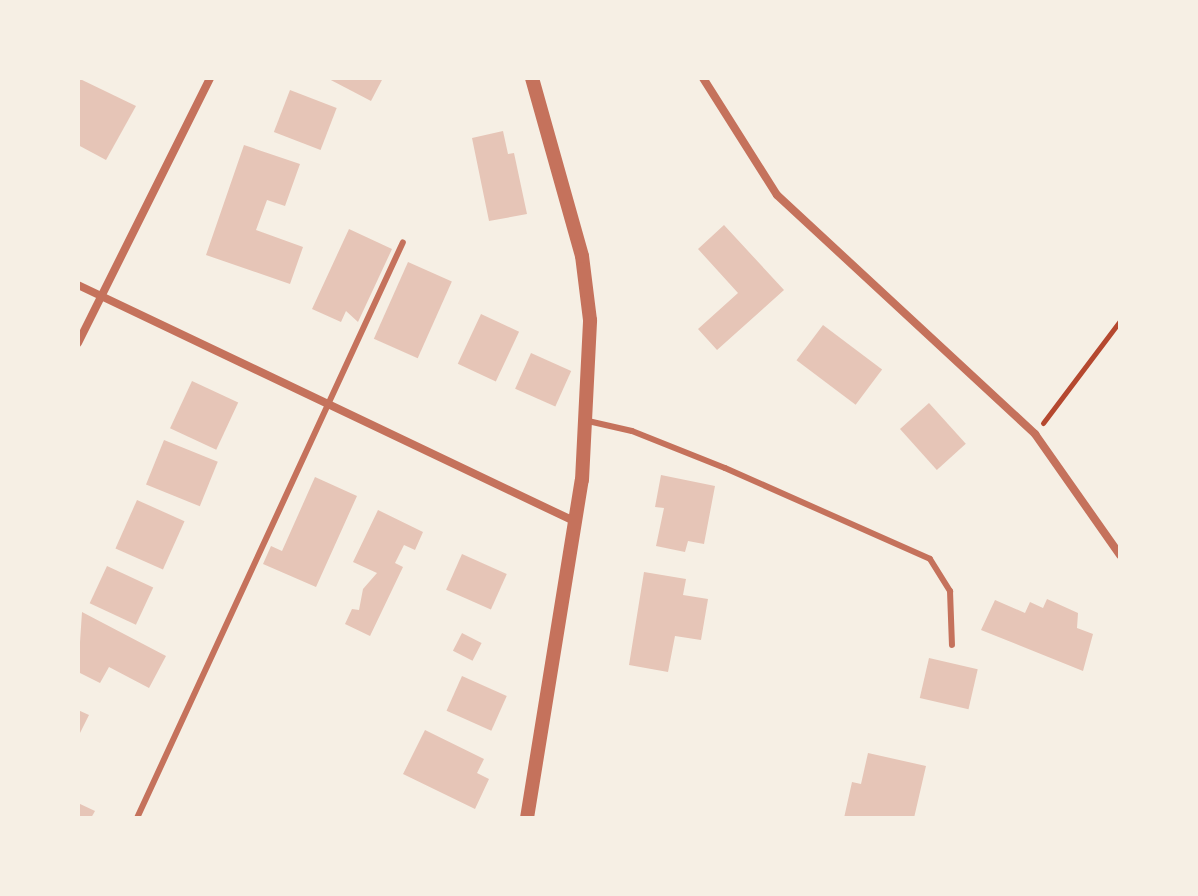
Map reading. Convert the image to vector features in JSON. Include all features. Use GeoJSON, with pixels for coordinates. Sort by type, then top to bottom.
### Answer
{"type":"FeatureCollection","features":[{"type":"Feature","properties":{"kind":"street"},"geometry":{"type":"LineString","coordinates":[[78,343],[210,78]]}},
{"type":"Feature","properties":{"kind":"street"},"geometry":{"type":"LineString","coordinates":[[527,818],[576,522],[588,421],[590,320],[582,256],[532,78]]}},
{"type":"Feature","properties":{"kind":"street"},"geometry":{"type":"LineString","coordinates":[[703,78],[777,195],[1035,434],[1120,555]]}},
{"type":"Feature","properties":{"kind":"street"},"geometry":{"type":"LineString","coordinates":[[78,285],[576,522]]}},
{"type":"Feature","properties":{"kind":"lane"},"geometry":{"type":"LineString","coordinates":[[137,818],[332,404],[403,242]]}},
{"type":"Feature","properties":{"kind":"lane"},"geometry":{"type":"LineString","coordinates":[[588,421],[632,431],[725,468],[930,559],[950,591],[952,645]]}},
{"type":"Feature","properties":{"kind":"path"},"geometry":{"type":"LineString","coordinates":[[1035,434],[1120,321]]}},
{"type":"Feature","properties":{"kind":"building"},"geometry":{"type":"Polygon","coordinates":[[[78,78],[136,106],[106,160],[78,145],[78,78]]]}},
{"type":"Feature","properties":{"kind":"building"},"geometry":{"type":"Polygon","coordinates":[[[327,78],[383,78],[371,101],[327,78]]]}},
{"type":"Feature","properties":{"kind":"building"},"geometry":{"type":"Polygon","coordinates":[[[290,90],[337,108],[321,150],[274,132],[290,90]]]}},
{"type":"Feature","properties":{"kind":"building"},"geometry":{"type":"Polygon","coordinates":[[[503,131],[508,154],[514,153],[527,214],[489,221],[472,138],[503,131]]]}},
{"type":"Feature","properties":{"kind":"building"},"geometry":{"type":"Polygon","coordinates":[[[244,145],[300,164],[285,206],[267,200],[256,230],[303,247],[290,284],[206,255],[244,145]]]}},
{"type":"Feature","properties":{"kind":"building"},"geometry":{"type":"Polygon","coordinates":[[[724,225],[784,290],[717,350],[698,329],[738,293],[698,249],[724,225]]]}},
{"type":"Feature","properties":{"kind":"building"},"geometry":{"type":"Polygon","coordinates":[[[349,229],[392,249],[358,322],[346,311],[341,322],[312,309],[349,229]]]}},
{"type":"Feature","properties":{"kind":"building"},"geometry":{"type":"Polygon","coordinates":[[[408,262],[452,282],[418,358],[374,339],[408,262]]]}},
{"type":"Feature","properties":{"kind":"building"},"geometry":{"type":"Polygon","coordinates":[[[481,314],[519,332],[496,382],[458,364],[481,314]]]}},
{"type":"Feature","properties":{"kind":"building"},"geometry":{"type":"Polygon","coordinates":[[[823,325],[882,370],[856,405],[797,360],[823,325]]]}},
{"type":"Feature","properties":{"kind":"building"},"geometry":{"type":"Polygon","coordinates":[[[531,353],[571,371],[555,407],[515,389],[531,353]]]}},
{"type":"Feature","properties":{"kind":"building"},"geometry":{"type":"Polygon","coordinates":[[[192,381],[238,403],[216,450],[170,428],[192,381]]]}},
{"type":"Feature","properties":{"kind":"building"},"geometry":{"type":"Polygon","coordinates":[[[929,403],[966,444],[937,470],[900,429],[929,403]]]}},
{"type":"Feature","properties":{"kind":"building"},"geometry":{"type":"Polygon","coordinates":[[[164,440],[218,462],[200,506],[146,485],[164,440]]]}},
{"type":"Feature","properties":{"kind":"building"},"geometry":{"type":"Polygon","coordinates":[[[661,475],[715,486],[704,544],[688,541],[685,552],[656,546],[664,508],[655,507],[661,475]]]}},
{"type":"Feature","properties":{"kind":"building"},"geometry":{"type":"Polygon","coordinates":[[[315,477],[357,496],[316,587],[263,564],[271,546],[282,551],[315,477]]]}},
{"type":"Feature","properties":{"kind":"building"},"geometry":{"type":"Polygon","coordinates":[[[137,500],[185,521],[163,570],[115,548],[137,500]]]}},
{"type":"Feature","properties":{"kind":"building"},"geometry":{"type":"Polygon","coordinates":[[[378,510],[423,532],[415,550],[404,545],[395,563],[403,567],[370,636],[345,624],[352,609],[359,610],[363,589],[377,573],[353,562],[378,510]]]}},
{"type":"Feature","properties":{"kind":"building"},"geometry":{"type":"Polygon","coordinates":[[[462,554],[507,574],[491,610],[446,590],[462,554]]]}},
{"type":"Feature","properties":{"kind":"building"},"geometry":{"type":"Polygon","coordinates":[[[107,566],[153,588],[136,625],[90,603],[107,566]]]}},
{"type":"Feature","properties":{"kind":"building"},"geometry":{"type":"Polygon","coordinates":[[[644,572],[686,579],[683,595],[708,599],[701,640],[675,636],[668,672],[629,665],[644,572]]]}},
{"type":"Feature","properties":{"kind":"building"},"geometry":{"type":"Polygon","coordinates":[[[1047,599],[1078,613],[1077,628],[1093,634],[1083,671],[981,630],[995,600],[1025,613],[1030,602],[1043,608],[1047,599]]]}},
{"type":"Feature","properties":{"kind":"building"},"geometry":{"type":"Polygon","coordinates":[[[82,612],[166,656],[149,688],[109,667],[100,683],[78,672],[82,612]]]}},
{"type":"Feature","properties":{"kind":"building"},"geometry":{"type":"Polygon","coordinates":[[[462,633],[482,643],[473,661],[453,651],[462,633]]]}},
{"type":"Feature","properties":{"kind":"building"},"geometry":{"type":"Polygon","coordinates":[[[929,658],[978,669],[968,709],[920,698],[929,658]]]}},
{"type":"Feature","properties":{"kind":"building"},"geometry":{"type":"Polygon","coordinates":[[[462,676],[507,696],[491,731],[447,711],[462,676]]]}},
{"type":"Feature","properties":{"kind":"building"},"geometry":{"type":"Polygon","coordinates":[[[78,710],[89,715],[78,737],[78,710]]]}},
{"type":"Feature","properties":{"kind":"building"},"geometry":{"type":"Polygon","coordinates":[[[425,730],[484,759],[477,773],[489,779],[475,809],[403,774],[425,730]]]}},
{"type":"Feature","properties":{"kind":"building"},"geometry":{"type":"Polygon","coordinates":[[[868,753],[926,766],[914,818],[844,818],[852,782],[861,784],[868,753]]]}},
{"type":"Feature","properties":{"kind":"building"},"geometry":{"type":"Polygon","coordinates":[[[78,803],[95,811],[91,818],[78,818],[78,803]]]}}]}
